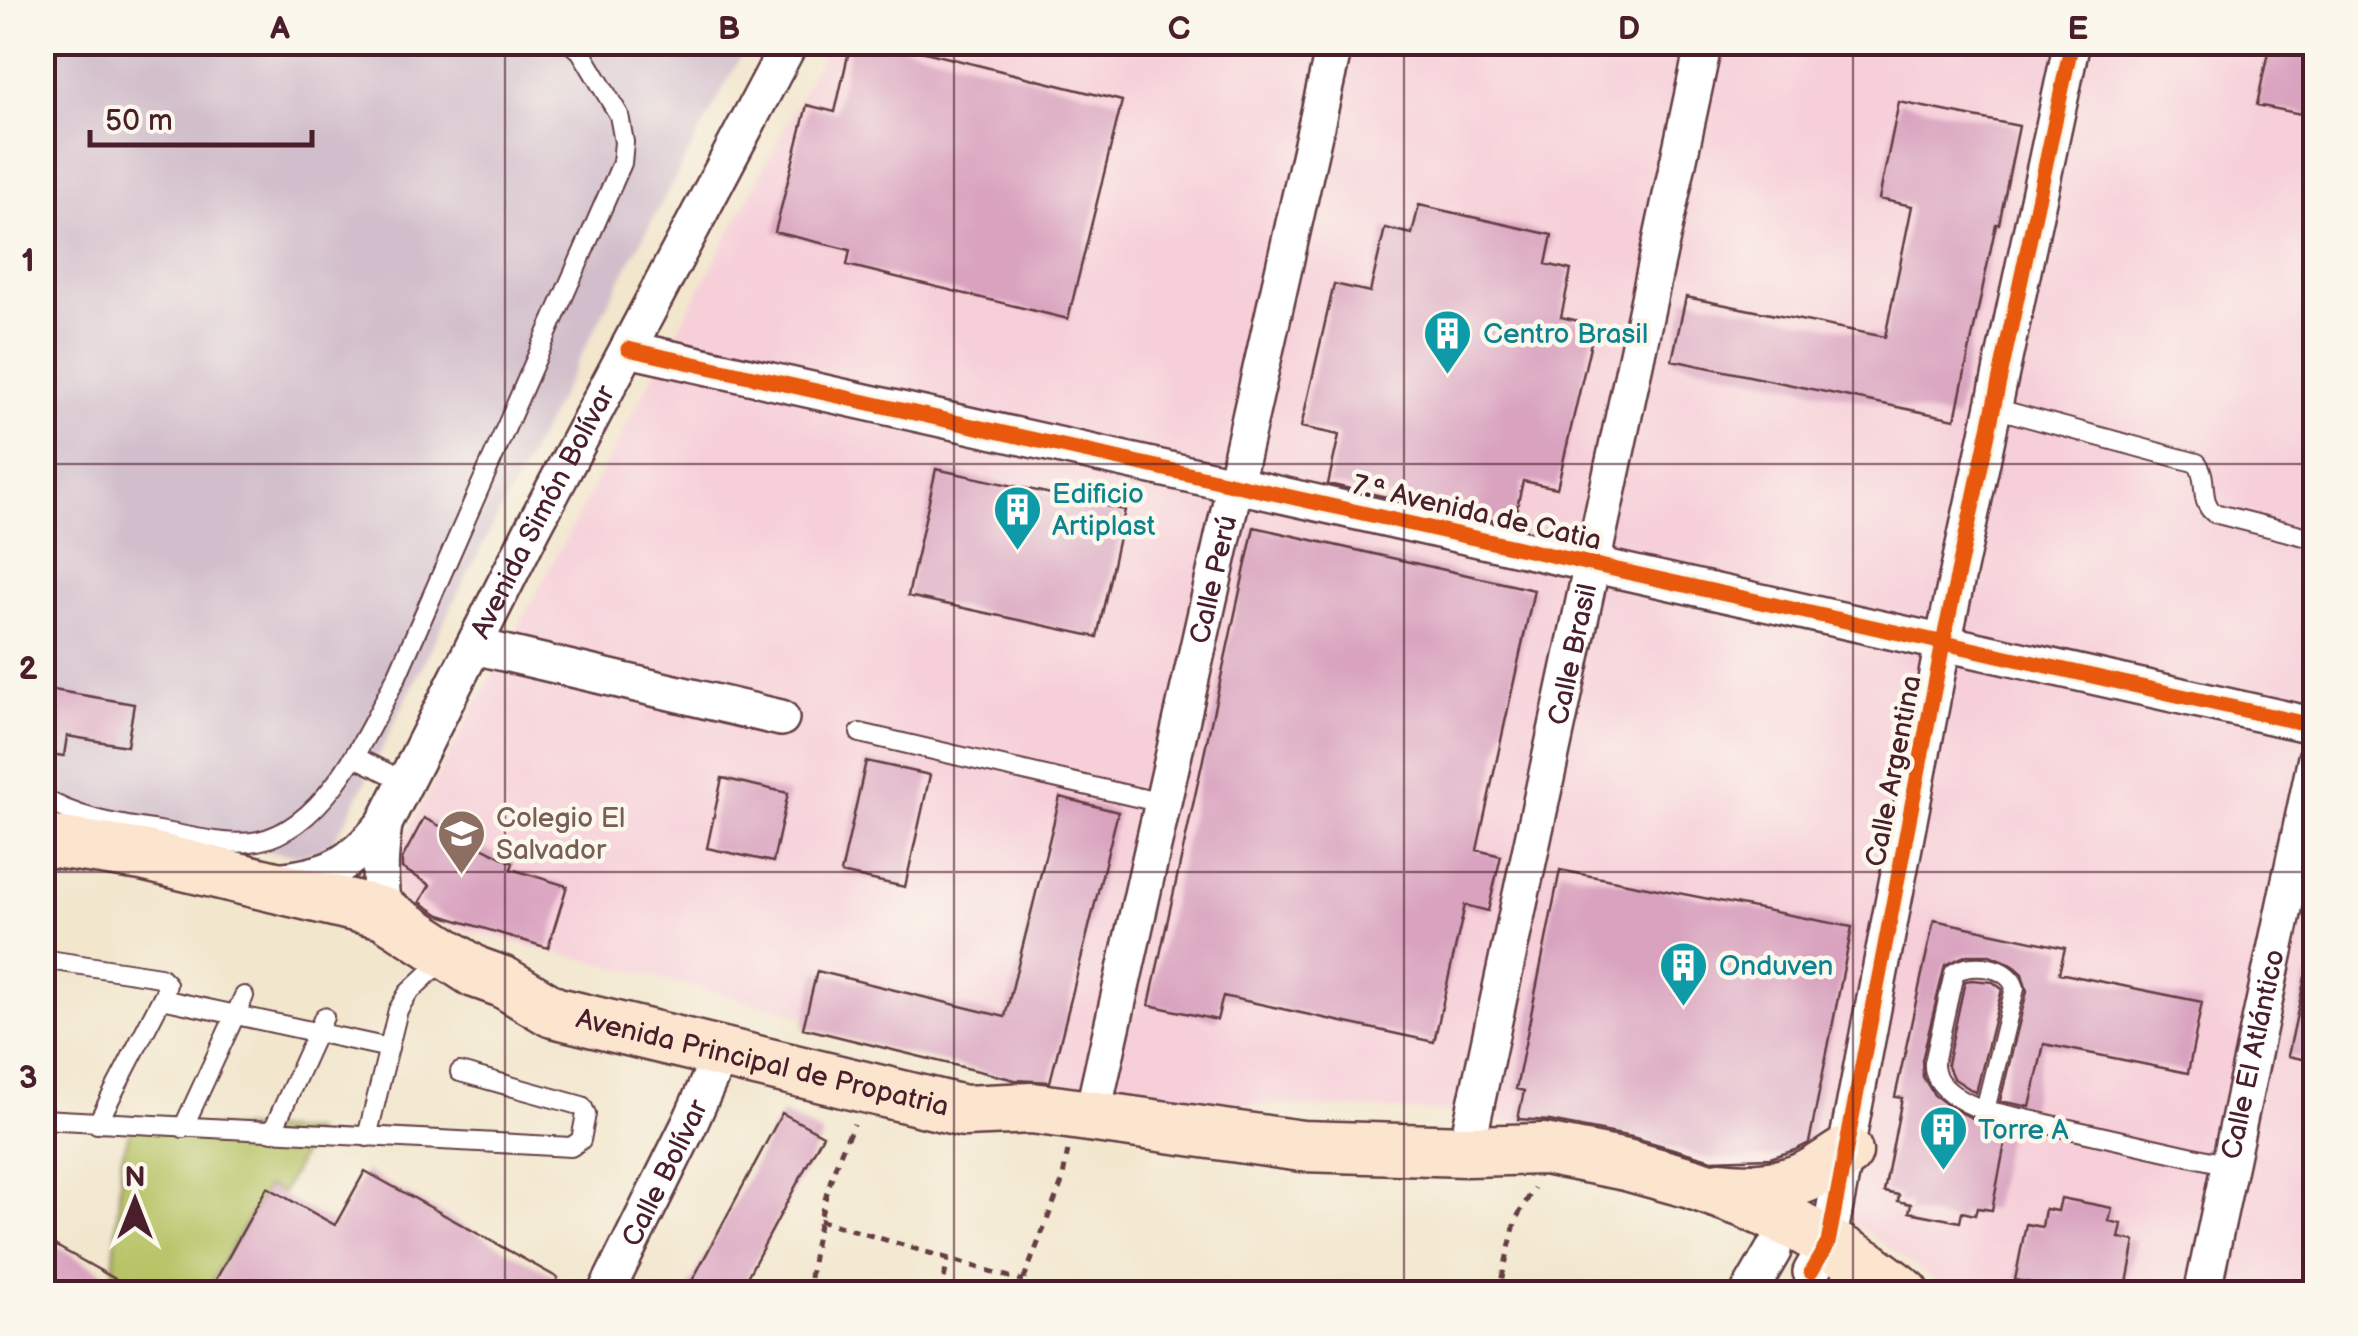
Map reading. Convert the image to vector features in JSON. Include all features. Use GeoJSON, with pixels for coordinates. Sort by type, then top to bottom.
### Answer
{"type":"FeatureCollection","features":[{"type":"Feature","properties":{"kind":"main road","name":"Avenida Principal de Propatria"},"geometry":{"type":"LineString","coordinates":[[42,840],[142,855],[258,882],[418,936],[475,972],[503,982],[553,1012],[964,1112],[1066,1113],[1302,1146],[1544,1149],[1626,1165],[1691,1182],[1744,1202],[1815,1265]]}},
{"type":"Feature","properties":{"kind":"main road"},"geometry":{"type":"LineString","coordinates":[[42,874],[152,891],[376,946],[418,936]]}},
{"type":"Feature","properties":{"kind":"main road","name":"Avenida Principal de Propatria"},"geometry":{"type":"LineString","coordinates":[[503,982],[560,981],[972,1080],[1066,1113]]}},
{"type":"Feature","properties":{"kind":"main road","name":"Avenida Principal de Propatria"},"geometry":{"type":"LineString","coordinates":[[1466,1151],[1538,1181],[1681,1214],[1815,1265],[1866,1265],[1904,1294]]}},
{"type":"Feature","properties":{"kind":"main road"},"geometry":{"type":"LineString","coordinates":[[1691,1182],[1739,1190],[1773,1186],[1806,1177],[1846,1152]]}},
{"type":"Feature","properties":{"kind":"street","name":"Avenida Simón Bolívar"},"geometry":{"type":"LineString","coordinates":[[258,882],[308,877],[339,866],[360,852],[384,824],[790,42]]}},
{"type":"Feature","properties":{"kind":"street","name":"Calle Perú"},"geometry":{"type":"LineString","coordinates":[[1066,1113],[1162,803],[1335,42]]}},
{"type":"Feature","properties":{"kind":"street","name":"Calle Brasil"},"geometry":{"type":"LineString","coordinates":[[1466,1151],[1704,42]]}},
{"type":"Feature","properties":{"kind":"street","name":"Calle Argentina"},"geometry":{"type":"LineString","coordinates":[[1748,1294],[1815,1265],[1846,1152],[1943,644],[2072,42]]}},
{"type":"Feature","properties":{"kind":"street","name":"7.ª Avenida de Catia"},"geometry":{"type":"LineString","coordinates":[[628,349],[2316,726]]}},
{"type":"Feature","properties":{"kind":"street"},"geometry":{"type":"LineString","coordinates":[[474,646],[782,718]]}},
{"type":"Feature","properties":{"kind":"street","name":"Calle El Atlántico"},"geometry":{"type":"LineString","coordinates":[[2202,1294],[2316,758]]}},
{"type":"Feature","properties":{"kind":"street","name":"Avenida Simón Bolívar"},"geometry":{"type":"LineString","coordinates":[[384,824],[379,887],[418,936]]}},
{"type":"Feature","properties":{"kind":"street","name":"Calle Bolívar"},"geometry":{"type":"LineString","coordinates":[[605,1294],[721,1052]]}},
{"type":"Feature","properties":{"kind":"lane"},"geometry":{"type":"LineString","coordinates":[[42,797],[85,816],[232,842],[258,840],[280,833],[303,818],[355,757],[397,676],[622,163],[624,142],[619,115],[580,50],[568,42]]}},
{"type":"Feature","properties":{"kind":"lane"},"geometry":{"type":"LineString","coordinates":[[1994,408],[2197,463],[2204,478],[2207,508],[2214,513],[2316,540]]}},
{"type":"Feature","properties":{"kind":"lane"},"geometry":{"type":"LineString","coordinates":[[860,733],[1162,803]]}},
{"type":"Feature","properties":{"kind":"lane"},"geometry":{"type":"LineString","coordinates":[[355,757],[406,782]]}},
{"type":"Feature","properties":{"kind":"lane"},"geometry":{"type":"LineString","coordinates":[[367,1137],[398,1010],[408,993],[418,936]]}},
{"type":"Feature","properties":{"kind":"lane"},"geometry":{"type":"LineString","coordinates":[[42,959],[160,978],[167,984],[98,1124]]}},
{"type":"Feature","properties":{"kind":"lane"},"geometry":{"type":"LineString","coordinates":[[1985,1110],[2013,980],[1975,966],[1963,967],[1954,972],[1934,1071],[1940,1084],[1985,1110],[2229,1165]]}},
{"type":"Feature","properties":{"kind":"lane"},"geometry":{"type":"LineString","coordinates":[[162,999],[240,1005],[320,1024],[389,1048]]}},
{"type":"Feature","properties":{"kind":"lane"},"geometry":{"type":"LineString","coordinates":[[183,1128],[240,1005]]}},
{"type":"Feature","properties":{"kind":"lane"},"geometry":{"type":"LineString","coordinates":[[272,1132],[320,1024]]}},
{"type":"Feature","properties":{"kind":"lane"},"geometry":{"type":"LineString","coordinates":[[42,1119],[571,1147],[581,1140],[586,1114],[582,1106],[460,1072]]}},
{"type":"Feature","properties":{"kind":"path"},"geometry":{"type":"LineString","coordinates":[[808,1294],[819,1220],[836,1163],[872,1089]]}},
{"type":"Feature","properties":{"kind":"path"},"geometry":{"type":"LineString","coordinates":[[1018,1294],[1062,1182],[1066,1113]]}},
{"type":"Feature","properties":{"kind":"path"},"geometry":{"type":"LineString","coordinates":[[1498,1294],[1516,1219],[1538,1181]]}},
{"type":"Feature","properties":{"kind":"path"},"geometry":{"type":"LineString","coordinates":[[819,1220],[1023,1281]]}},
{"type":"Feature","properties":{"kind":"path"},"geometry":{"type":"LineString","coordinates":[[941,1294],[948,1258]]}},
{"type":"Feature","properties":{"kind":"shaded area"},"geometry":{"type":"Polygon","coordinates":[[[43,43],[748,43],[465,579],[347,819],[332,841],[312,852],[271,852],[207,835],[112,818],[43,798],[43,43]]]}},
{"type":"Feature","properties":{"kind":"shaded area"},"geometry":{"type":"Polygon","coordinates":[[[828,43],[2315,43],[2315,1293],[1951,1293],[1871,1234],[1734,1169],[1538,1127],[1441,1112],[1170,1101],[1046,1081],[415,917],[398,893],[393,859],[828,43]]]}},
{"type":"Feature","properties":{"kind":"green space"},"geometry":{"type":"Polygon","coordinates":[[[132,1125],[314,1131],[282,1193],[267,1186],[205,1293],[148,1293],[113,1275],[122,1156],[132,1125]]]}},
{"type":"Feature","properties":{"kind":"building"},"geometry":{"type":"Polygon","coordinates":[[[851,42],[885,42],[1122,101],[1068,319],[847,265],[850,250],[775,232],[807,105],[835,112],[851,42]]]}},
{"type":"Feature","properties":{"kind":"building"},"geometry":{"type":"Polygon","coordinates":[[[2270,42],[2316,42],[2316,117],[2257,105],[2270,42]]]}},
{"type":"Feature","properties":{"kind":"building"},"geometry":{"type":"Polygon","coordinates":[[[1899,102],[2019,126],[1955,419],[1672,360],[1686,297],[1885,337],[1912,206],[1879,199],[1899,102]]]}},
{"type":"Feature","properties":{"kind":"building","name":"Centro Brasil"},"geometry":{"type":"Polygon","coordinates":[[[1419,205],[1552,235],[1546,264],[1571,270],[1561,317],[1595,325],[1557,488],[1523,481],[1513,525],[1328,484],[1339,435],[1301,427],[1334,284],[1370,292],[1385,228],[1412,234],[1419,205]]]}},
{"type":"Feature","properties":{"kind":"building","name":"Edificio Artiplast"},"geometry":{"type":"Polygon","coordinates":[[[936,469],[1125,510],[1097,637],[908,596],[936,469]]]}},
{"type":"Feature","properties":{"kind":"building"},"geometry":{"type":"Polygon","coordinates":[[[1254,527],[1534,590],[1477,850],[1501,856],[1488,911],[1465,905],[1434,1042],[1223,996],[1217,1020],[1149,1005],[1254,527]]]}},
{"type":"Feature","properties":{"kind":"building"},"geometry":{"type":"Polygon","coordinates":[[[42,688],[134,704],[127,746],[67,736],[64,756],[42,753],[42,688]]]}},
{"type":"Feature","properties":{"kind":"building"},"geometry":{"type":"Polygon","coordinates":[[[866,761],[930,775],[905,887],[841,873],[866,761]]]}},
{"type":"Feature","properties":{"kind":"building"},"geometry":{"type":"Polygon","coordinates":[[[722,778],[788,793],[773,862],[707,848],[722,778]]]}},
{"type":"Feature","properties":{"kind":"building"},"geometry":{"type":"Polygon","coordinates":[[[1060,797],[1118,812],[1050,1082],[1015,1080],[803,1028],[817,971],[1005,1017],[1060,797]]]}},
{"type":"Feature","properties":{"kind":"building","name":"Colegio El Salvador"},"geometry":{"type":"Polygon","coordinates":[[[424,818],[513,863],[511,869],[567,886],[548,948],[440,915],[420,902],[430,885],[402,868],[402,859],[424,818]]]}},
{"type":"Feature","properties":{"kind":"building","name":"Onduven"},"geometry":{"type":"Polygon","coordinates":[[[1560,870],[1852,927],[1809,1143],[1770,1158],[1712,1160],[1632,1137],[1550,1121],[1518,1119],[1524,1091],[1516,1089],[1560,870]]]}},
{"type":"Feature","properties":{"kind":"building"},"geometry":{"type":"Polygon","coordinates":[[[1934,920],[2065,948],[2059,973],[2202,1002],[2188,1073],[2044,1044],[2030,1107],[2000,1101],[2027,991],[2022,974],[1990,955],[1967,955],[1945,965],[1922,1060],[1923,1077],[1934,1095],[1953,1109],[1981,1122],[2008,1128],[1992,1210],[1977,1208],[1975,1215],[1962,1212],[1960,1222],[1909,1212],[1911,1204],[1898,1201],[1899,1195],[1884,1192],[1902,1098],[1895,1097],[1934,920]]]}},
{"type":"Feature","properties":{"kind":"building"},"geometry":{"type":"Polygon","coordinates":[[[2305,977],[2316,978],[2316,1062],[2288,1056],[2305,977]]]}},
{"type":"Feature","properties":{"kind":"building"},"geometry":{"type":"Polygon","coordinates":[[[1965,981],[1993,982],[2002,989],[1976,1093],[1953,1078],[1947,1064],[1965,981]]]}},
{"type":"Feature","properties":{"kind":"building"},"geometry":{"type":"Polygon","coordinates":[[[782,1113],[823,1135],[738,1294],[685,1294],[782,1113]]]}},
{"type":"Feature","properties":{"kind":"building"},"geometry":{"type":"Polygon","coordinates":[[[365,1171],[558,1278],[549,1294],[208,1294],[267,1187],[335,1225],[365,1171]]]}},
{"type":"Feature","properties":{"kind":"building"},"geometry":{"type":"Polygon","coordinates":[[[2061,1198],[2112,1208],[2109,1221],[2122,1224],[2119,1238],[2135,1241],[2125,1294],[2053,1294],[2030,1289],[2031,1283],[2015,1280],[2026,1224],[2042,1227],[2045,1209],[2058,1211],[2061,1198]]]}},
{"type":"Feature","properties":{"kind":"building"},"geometry":{"type":"Polygon","coordinates":[[[42,1238],[142,1294],[42,1294],[42,1238]]]}},
{"type":"Feature","properties":{"kind":"cycle path"},"geometry":{"type":"LineString","coordinates":[[1811,1272],[1828,1243],[1943,643],[2072,42]]}},
{"type":"Feature","properties":{"kind":"cycle path"},"geometry":{"type":"LineString","coordinates":[[628,349],[2316,726]]}},
{"type":"Feature","properties":{"kind":"place","name":"Centro Brasil"},"geometry":{"type":"Point","coordinates":[1448,376]}},
{"type":"Feature","properties":{"kind":"place","name":"Edificio Artiplast"},"geometry":{"type":"Point","coordinates":[1017,552]}},
{"type":"Feature","properties":{"kind":"place","name":"Colegio El Salvador"},"geometry":{"type":"Point","coordinates":[461,876]}},
{"type":"Feature","properties":{"kind":"place","name":"Onduven"},"geometry":{"type":"Point","coordinates":[1684,1008]}},
{"type":"Feature","properties":{"kind":"place","name":"Torre A"},"geometry":{"type":"Point","coordinates":[1943,1172]}}]}
